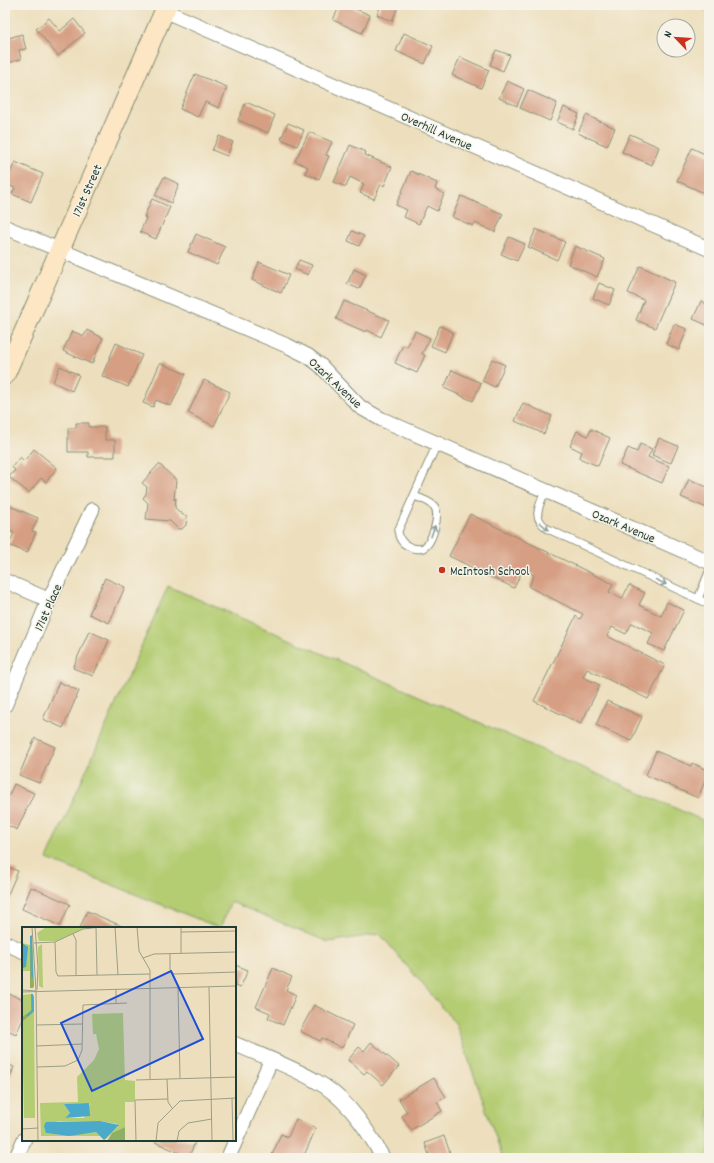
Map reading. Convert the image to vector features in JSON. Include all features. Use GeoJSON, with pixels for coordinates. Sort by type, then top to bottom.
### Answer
{"type":"FeatureCollection","features":[{"type":"Feature","properties":{"kind":"street","name":"Overhill Avenue"},"geometry":{"type":"LineString","coordinates":[[166,8],[709,249]]}},
{"type":"Feature","properties":{"kind":"street","name":"171st Street"},"geometry":{"type":"LineString","coordinates":[[5,375],[166,8]]}},
{"type":"Feature","properties":{"kind":"street","name":"Ozark Avenue"},"geometry":{"type":"LineString","coordinates":[[5,226],[288,346],[308,356],[320,365],[360,407],[380,419],[709,562]]}},
{"type":"Feature","properties":{"kind":"street","name":"171st Place"},"geometry":{"type":"LineString","coordinates":[[5,705],[49,600],[92,510]]}},
{"type":"Feature","properties":{"kind":"street"},"geometry":{"type":"LineString","coordinates":[[5,581],[49,600]]}},
{"type":"Feature","properties":{"kind":"street"},"geometry":{"type":"LineString","coordinates":[[5,943],[22,951]]}},
{"type":"Feature","properties":{"kind":"street"},"geometry":{"type":"LineString","coordinates":[[236,1044],[316,1081],[334,1095],[356,1116],[372,1138],[383,1158]]}},
{"type":"Feature","properties":{"kind":"street"},"geometry":{"type":"LineString","coordinates":[[236,1140],[271,1060]]}},
{"type":"Feature","properties":{"kind":"street"},"geometry":{"type":"LineString","coordinates":[[16,1158],[24,1141]]}},
{"type":"Feature","properties":{"kind":"street"},"geometry":{"type":"LineString","coordinates":[[228,1158],[235,1141]]}},
{"type":"Feature","properties":{"kind":"lane"},"geometry":{"type":"LineString","coordinates":[[414,496],[433,505],[437,511],[437,519],[428,544],[422,549],[415,549],[403,544],[399,538],[398,531],[437,444]]}},
{"type":"Feature","properties":{"kind":"lane"},"geometry":{"type":"LineString","coordinates":[[545,491],[537,518],[540,524],[548,530],[709,604]]}},
{"type":"Feature","properties":{"kind":"lane"},"geometry":{"type":"LineString","coordinates":[[698,599],[709,572]]}},
{"type":"Feature","properties":{"kind":"green space"},"geometry":{"type":"Polygon","coordinates":[[[168,586],[709,823],[709,1158],[503,1158],[456,1024],[380,934],[328,942],[231,902],[220,927],[217,927],[47,859],[168,586]]]}},
{"type":"Feature","properties":{"kind":"building"},"geometry":{"type":"Polygon","coordinates":[[[291,5],[306,5],[304,11],[291,5]]]}},
{"type":"Feature","properties":{"kind":"building"},"geometry":{"type":"Polygon","coordinates":[[[340,5],[346,5],[370,15],[362,33],[333,20],[340,5]]]}},
{"type":"Feature","properties":{"kind":"building"},"geometry":{"type":"Polygon","coordinates":[[[381,5],[393,5],[398,7],[392,21],[377,15],[381,5]]]}},
{"type":"Feature","properties":{"kind":"building"},"geometry":{"type":"Polygon","coordinates":[[[694,5],[709,5],[709,12],[694,5]]]}},
{"type":"Feature","properties":{"kind":"building"},"geometry":{"type":"Polygon","coordinates":[[[49,18],[60,31],[74,19],[85,33],[58,56],[36,29],[49,18]]]}},
{"type":"Feature","properties":{"kind":"building"},"geometry":{"type":"Polygon","coordinates":[[[404,33],[433,46],[425,64],[396,51],[404,33]]]}},
{"type":"Feature","properties":{"kind":"building"},"geometry":{"type":"Polygon","coordinates":[[[22,34],[26,49],[19,50],[21,59],[5,64],[5,39],[22,34]]]}},
{"type":"Feature","properties":{"kind":"building"},"geometry":{"type":"Polygon","coordinates":[[[496,50],[510,55],[503,71],[490,65],[496,50]]]}},
{"type":"Feature","properties":{"kind":"building"},"geometry":{"type":"Polygon","coordinates":[[[460,57],[489,70],[481,88],[452,75],[460,57]]]}},
{"type":"Feature","properties":{"kind":"building"},"geometry":{"type":"Polygon","coordinates":[[[195,74],[227,87],[219,108],[205,102],[198,117],[180,109],[195,74]]]}},
{"type":"Feature","properties":{"kind":"building"},"geometry":{"type":"Polygon","coordinates":[[[507,81],[524,89],[517,106],[499,98],[507,81]]]}},
{"type":"Feature","properties":{"kind":"building"},"geometry":{"type":"Polygon","coordinates":[[[528,90],[557,103],[550,121],[520,108],[528,90]]]}},
{"type":"Feature","properties":{"kind":"building"},"geometry":{"type":"Polygon","coordinates":[[[246,102],[275,115],[268,133],[238,120],[246,102]]]}},
{"type":"Feature","properties":{"kind":"building"},"geometry":{"type":"Polygon","coordinates":[[[564,107],[579,114],[573,129],[557,122],[564,107]]]}},
{"type":"Feature","properties":{"kind":"building"},"geometry":{"type":"Polygon","coordinates":[[[586,115],[615,128],[607,146],[578,133],[586,115]]]}},
{"type":"Feature","properties":{"kind":"building"},"geometry":{"type":"Polygon","coordinates":[[[288,123],[304,130],[297,146],[281,139],[288,123]]]}},
{"type":"Feature","properties":{"kind":"building"},"geometry":{"type":"Polygon","coordinates":[[[309,132],[332,142],[326,155],[329,156],[319,179],[305,173],[308,167],[295,161],[309,132]]]}},
{"type":"Feature","properties":{"kind":"building"},"geometry":{"type":"Polygon","coordinates":[[[630,134],[659,147],[652,165],[622,152],[630,134]]]}},
{"type":"Feature","properties":{"kind":"building"},"geometry":{"type":"Polygon","coordinates":[[[219,136],[233,142],[227,156],[212,150],[219,136]]]}},
{"type":"Feature","properties":{"kind":"building"},"geometry":{"type":"Polygon","coordinates":[[[350,145],[366,152],[365,155],[392,167],[384,186],[381,184],[374,199],[360,193],[364,184],[350,177],[346,187],[334,182],[350,145]]]}},
{"type":"Feature","properties":{"kind":"building"},"geometry":{"type":"Polygon","coordinates":[[[692,148],[709,156],[709,195],[677,181],[692,148]]]}},
{"type":"Feature","properties":{"kind":"building"},"geometry":{"type":"Polygon","coordinates":[[[15,162],[43,174],[31,202],[12,194],[15,188],[5,184],[15,162]]]}},
{"type":"Feature","properties":{"kind":"building"},"geometry":{"type":"Polygon","coordinates":[[[411,171],[437,183],[435,189],[444,194],[437,211],[427,206],[419,224],[404,217],[407,210],[396,205],[411,171]]]}},
{"type":"Feature","properties":{"kind":"building"},"geometry":{"type":"Polygon","coordinates":[[[164,177],[179,184],[171,203],[155,195],[164,177]]]}},
{"type":"Feature","properties":{"kind":"building"},"geometry":{"type":"Polygon","coordinates":[[[461,196],[503,214],[495,232],[475,223],[473,226],[452,217],[461,196]]]}},
{"type":"Feature","properties":{"kind":"building"},"geometry":{"type":"Polygon","coordinates":[[[152,199],[170,207],[156,239],[140,232],[146,218],[144,217],[152,199]]]}},
{"type":"Feature","properties":{"kind":"building"},"geometry":{"type":"Polygon","coordinates":[[[536,229],[565,242],[557,260],[528,247],[536,229]]]}},
{"type":"Feature","properties":{"kind":"building"},"geometry":{"type":"Polygon","coordinates":[[[352,231],[364,236],[359,246],[348,241],[352,231]]]}},
{"type":"Feature","properties":{"kind":"building"},"geometry":{"type":"Polygon","coordinates":[[[196,234],[225,247],[217,265],[188,252],[196,234]]]}},
{"type":"Feature","properties":{"kind":"building"},"geometry":{"type":"Polygon","coordinates":[[[509,237],[525,244],[517,261],[501,254],[509,237]]]}},
{"type":"Feature","properties":{"kind":"building"},"geometry":{"type":"Polygon","coordinates":[[[575,246],[605,259],[597,277],[568,264],[575,246]]]}},
{"type":"Feature","properties":{"kind":"building"},"geometry":{"type":"Polygon","coordinates":[[[299,260],[312,265],[308,275],[295,269],[299,260]]]}},
{"type":"Feature","properties":{"kind":"building"},"geometry":{"type":"Polygon","coordinates":[[[259,262],[289,275],[281,293],[252,280],[259,262]]]}},
{"type":"Feature","properties":{"kind":"building"},"geometry":{"type":"Polygon","coordinates":[[[640,266],[675,282],[655,328],[636,320],[644,300],[628,293],[640,266]]]}},
{"type":"Feature","properties":{"kind":"building"},"geometry":{"type":"Polygon","coordinates":[[[354,269],[366,275],[359,289],[347,284],[354,269]]]}},
{"type":"Feature","properties":{"kind":"building"},"geometry":{"type":"Polygon","coordinates":[[[599,283],[615,290],[609,305],[593,298],[599,283]]]}},
{"type":"Feature","properties":{"kind":"building"},"geometry":{"type":"Polygon","coordinates":[[[344,301],[389,320],[381,337],[367,330],[366,332],[336,319],[344,301]]]}},
{"type":"Feature","properties":{"kind":"building"},"geometry":{"type":"Polygon","coordinates":[[[701,301],[709,305],[709,326],[693,319],[701,301]]]}},
{"type":"Feature","properties":{"kind":"building"},"geometry":{"type":"Polygon","coordinates":[[[674,324],[687,329],[679,350],[666,344],[674,324]]]}},
{"type":"Feature","properties":{"kind":"building"},"geometry":{"type":"Polygon","coordinates":[[[440,326],[453,332],[445,352],[431,346],[440,326]]]}},
{"type":"Feature","properties":{"kind":"building"},"geometry":{"type":"Polygon","coordinates":[[[87,330],[103,338],[92,364],[63,351],[72,331],[84,336],[87,330]]]}},
{"type":"Feature","properties":{"kind":"building"},"geometry":{"type":"Polygon","coordinates":[[[415,331],[430,338],[422,354],[425,355],[417,373],[395,363],[403,345],[407,347],[415,331]]]}},
{"type":"Feature","properties":{"kind":"building"},"geometry":{"type":"Polygon","coordinates":[[[116,343],[142,355],[128,387],[102,376],[116,343]]]}},
{"type":"Feature","properties":{"kind":"building"},"geometry":{"type":"Polygon","coordinates":[[[492,359],[505,365],[495,387],[482,381],[492,359]]]}},
{"type":"Feature","properties":{"kind":"building"},"geometry":{"type":"Polygon","coordinates":[[[160,363],[186,374],[171,406],[156,400],[153,407],[143,403],[160,363]]]}},
{"type":"Feature","properties":{"kind":"building"},"geometry":{"type":"Polygon","coordinates":[[[60,366],[79,375],[72,391],[53,382],[60,366]]]}},
{"type":"Feature","properties":{"kind":"building"},"geometry":{"type":"Polygon","coordinates":[[[452,370],[481,383],[473,401],[444,388],[452,370]]]}},
{"type":"Feature","properties":{"kind":"building"},"geometry":{"type":"Polygon","coordinates":[[[204,380],[230,392],[214,426],[188,413],[204,380]]]}},
{"type":"Feature","properties":{"kind":"building"},"geometry":{"type":"Polygon","coordinates":[[[523,403],[552,416],[544,434],[515,421],[523,403]]]}},
{"type":"Feature","properties":{"kind":"building"},"geometry":{"type":"Polygon","coordinates":[[[76,423],[89,423],[89,427],[105,427],[105,440],[115,440],[115,457],[88,457],[88,452],[68,452],[68,428],[76,428],[76,423]]]}},
{"type":"Feature","properties":{"kind":"building"},"geometry":{"type":"Polygon","coordinates":[[[591,429],[610,438],[598,466],[579,458],[582,452],[570,446],[577,431],[588,436],[591,429]]]}},
{"type":"Feature","properties":{"kind":"building"},"geometry":{"type":"Polygon","coordinates":[[[659,438],[678,446],[671,463],[652,455],[659,438]]]}},
{"type":"Feature","properties":{"kind":"building"},"geometry":{"type":"Polygon","coordinates":[[[640,444],[652,449],[648,457],[669,466],[662,483],[620,465],[628,448],[637,452],[640,444]]]}},
{"type":"Feature","properties":{"kind":"building"},"geometry":{"type":"Polygon","coordinates":[[[34,449],[57,468],[46,482],[41,478],[29,493],[9,477],[15,470],[12,467],[20,457],[24,461],[34,449]]]}},
{"type":"Feature","properties":{"kind":"building"},"geometry":{"type":"Polygon","coordinates":[[[159,464],[176,480],[174,500],[176,498],[175,508],[183,515],[187,516],[186,525],[182,529],[178,529],[170,521],[146,519],[148,503],[143,498],[146,494],[147,487],[142,483],[159,464]]]}},
{"type":"Feature","properties":{"kind":"building"},"geometry":{"type":"Polygon","coordinates":[[[689,479],[709,488],[709,509],[681,497],[689,479]]]}},
{"type":"Feature","properties":{"kind":"building"},"geometry":{"type":"Polygon","coordinates":[[[5,504],[38,518],[32,531],[36,532],[27,553],[9,545],[14,533],[5,529],[5,504]]]}},
{"type":"Feature","properties":{"kind":"building"},"geometry":{"type":"Polygon","coordinates":[[[470,514],[613,584],[609,592],[622,599],[629,585],[645,593],[639,605],[661,616],[667,602],[684,610],[664,651],[648,644],[653,633],[632,623],[626,634],[612,627],[607,636],[665,665],[648,699],[587,669],[583,677],[600,685],[581,724],[534,701],[576,616],[580,619],[583,614],[529,587],[534,575],[523,569],[514,588],[449,556],[470,514]]]}},
{"type":"Feature","properties":{"kind":"building"},"geometry":{"type":"Polygon","coordinates":[[[105,578],[125,587],[109,623],[89,614],[105,578]]]}},
{"type":"Feature","properties":{"kind":"building"},"geometry":{"type":"Polygon","coordinates":[[[89,631],[109,640],[93,676],[73,668],[89,631]]]}},
{"type":"Feature","properties":{"kind":"building"},"geometry":{"type":"Polygon","coordinates":[[[59,682],[79,691],[63,728],[43,719],[59,682]]]}},
{"type":"Feature","properties":{"kind":"building"},"geometry":{"type":"Polygon","coordinates":[[[607,701],[642,717],[631,741],[596,725],[607,701]]]}},
{"type":"Feature","properties":{"kind":"building"},"geometry":{"type":"Polygon","coordinates":[[[35,738],[55,747],[39,783],[19,775],[35,738]]]}},
{"type":"Feature","properties":{"kind":"building"},"geometry":{"type":"Polygon","coordinates":[[[656,751],[691,766],[692,763],[709,771],[698,798],[646,775],[656,751]]]}},
{"type":"Feature","properties":{"kind":"building"},"geometry":{"type":"Polygon","coordinates":[[[14,784],[34,793],[17,830],[5,824],[5,804],[14,784]]]}},
{"type":"Feature","properties":{"kind":"building"},"geometry":{"type":"Polygon","coordinates":[[[5,866],[18,871],[5,901],[5,866]]]}},
{"type":"Feature","properties":{"kind":"building"},"geometry":{"type":"Polygon","coordinates":[[[31,887],[70,904],[60,926],[22,909],[31,887]]]}},
{"type":"Feature","properties":{"kind":"building"},"geometry":{"type":"Polygon","coordinates":[[[87,911],[124,927],[80,927],[87,911]]]}},
{"type":"Feature","properties":{"kind":"building"},"geometry":{"type":"Polygon","coordinates":[[[236,965],[248,970],[240,988],[236,986],[236,965]]]}},
{"type":"Feature","properties":{"kind":"building"},"geometry":{"type":"Polygon","coordinates":[[[273,968],[292,977],[286,990],[296,995],[283,1025],[268,1018],[270,1013],[256,1007],[273,968]]]}},
{"type":"Feature","properties":{"kind":"building"},"geometry":{"type":"Polygon","coordinates":[[[10,994],[22,1000],[22,1021],[16,1034],[5,1029],[5,1005],[10,994]]]}},
{"type":"Feature","properties":{"kind":"building"},"geometry":{"type":"Polygon","coordinates":[[[314,1005],[353,1025],[342,1048],[322,1038],[320,1041],[300,1031],[314,1005]]]}},
{"type":"Feature","properties":{"kind":"building"},"geometry":{"type":"Polygon","coordinates":[[[371,1042],[399,1066],[383,1085],[367,1071],[364,1074],[348,1060],[359,1047],[364,1051],[371,1042]]]}},
{"type":"Feature","properties":{"kind":"building"},"geometry":{"type":"Polygon","coordinates":[[[5,1063],[14,1067],[5,1088],[5,1063]]]}},
{"type":"Feature","properties":{"kind":"building"},"geometry":{"type":"Polygon","coordinates":[[[434,1078],[446,1097],[437,1102],[442,1111],[411,1130],[402,1116],[407,1112],[399,1099],[434,1078]]]}},
{"type":"Feature","properties":{"kind":"building"},"geometry":{"type":"Polygon","coordinates":[[[296,1119],[316,1128],[303,1158],[296,1158],[292,1156],[292,1158],[279,1158],[272,1155],[281,1134],[288,1137],[296,1119]]]}},
{"type":"Feature","properties":{"kind":"building"},"geometry":{"type":"Polygon","coordinates":[[[444,1136],[452,1158],[430,1158],[425,1143],[444,1136]]]}},
{"type":"Feature","properties":{"kind":"building"},"geometry":{"type":"Polygon","coordinates":[[[192,1141],[195,1142],[189,1157],[155,1142],[192,1141]]]}},
{"type":"Feature","properties":{"kind":"place","name":"McIntosh School"},"geometry":{"type":"Point","coordinates":[442,570]}}]}
